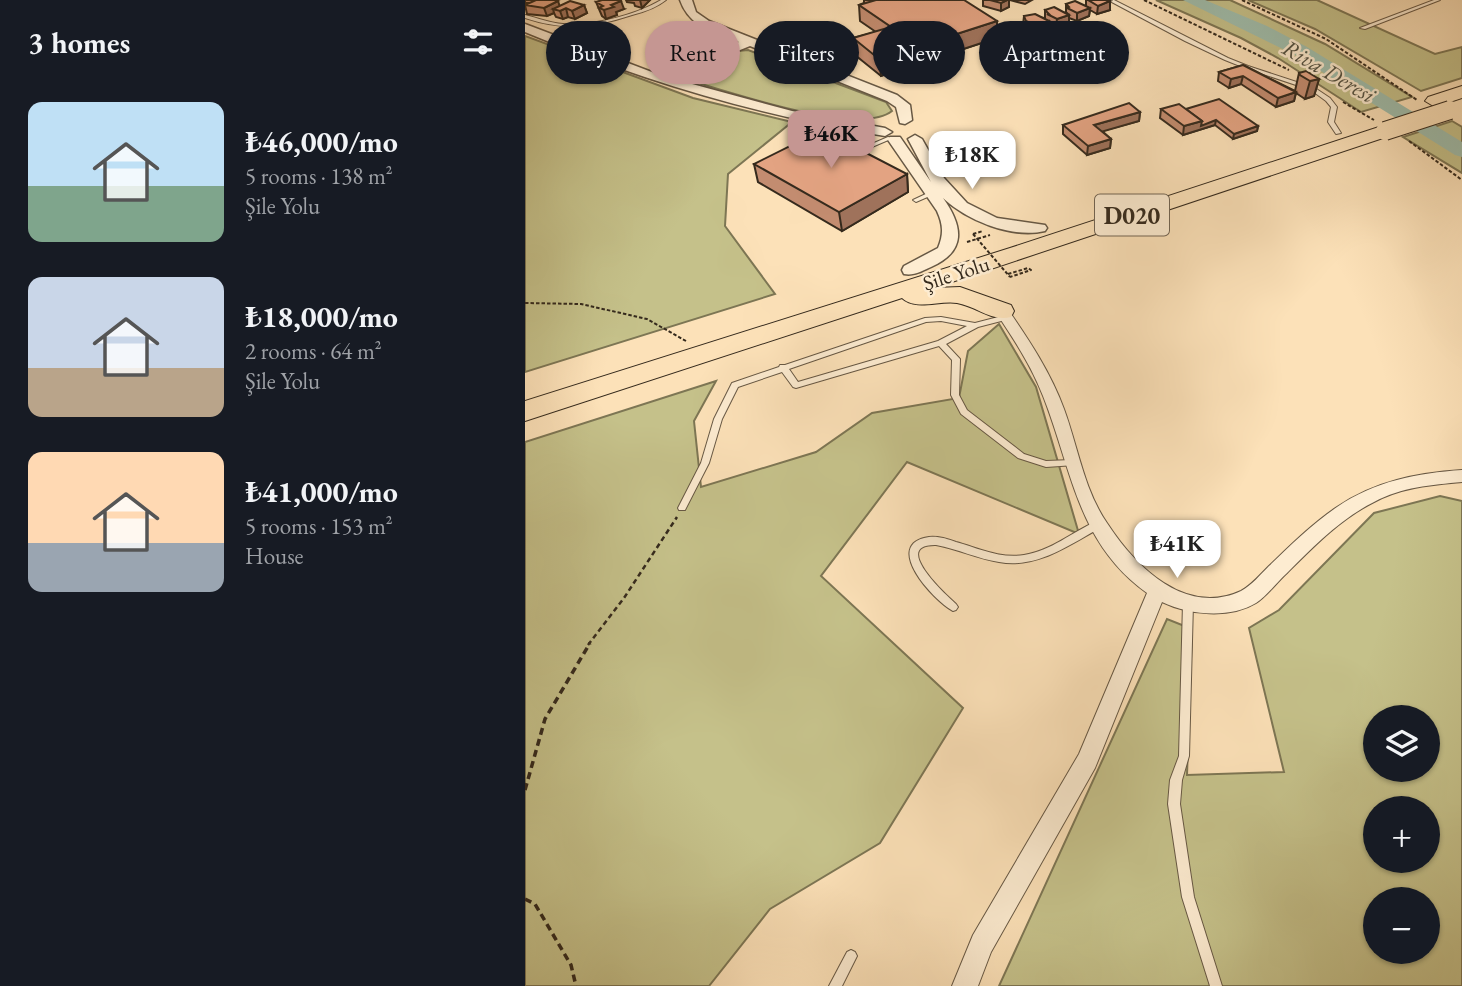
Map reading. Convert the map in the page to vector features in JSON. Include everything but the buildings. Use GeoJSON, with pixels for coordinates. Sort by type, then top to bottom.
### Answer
{"type":"FeatureCollection","features":[{"type":"Feature","properties":{"kind":"highway","name":"D020"},"geometry":{"type":"LineString","coordinates":[[1378,126],[1441,104],[1462,92]]}},
{"type":"Feature","properties":{"kind":"highway","name":"Şile Yolu"},"geometry":{"type":"LineString","coordinates":[[525,411],[878,298],[1034,233],[1338,133],[1378,126]]}},
{"type":"Feature","properties":{"kind":"highway","name":"Şile Yolu"},"geometry":{"type":"LineString","coordinates":[[525,392],[1378,126]]}},
{"type":"Feature","properties":{"kind":"highway"},"geometry":{"type":"LineString","coordinates":[[1004,314],[992,290],[994,281],[1034,233]]}},
{"type":"Feature","properties":{"kind":"highway"},"geometry":{"type":"LineString","coordinates":[[878,298],[960,295],[1004,314]]}},
{"type":"Feature","properties":{"kind":"street"},"geometry":{"type":"LineString","coordinates":[[686,0],[688,10],[698,20],[893,98],[905,109],[905,120]]}},
{"type":"Feature","properties":{"kind":"street"},"geometry":{"type":"LineString","coordinates":[[525,28],[582,52],[645,73]]}},
{"type":"Feature","properties":{"kind":"street"},"geometry":{"type":"LineString","coordinates":[[740,46],[749,42]]}},
{"type":"Feature","properties":{"kind":"street"},"geometry":{"type":"LineString","coordinates":[[677,84],[724,100],[890,136],[921,130]]}},
{"type":"Feature","properties":{"kind":"street"},"geometry":{"type":"LineString","coordinates":[[910,270],[937,257],[947,248],[949,222],[923,197],[890,136],[888,125],[905,120],[921,130],[928,165],[958,204],[981,219],[1034,233]]}},
{"type":"Feature","properties":{"kind":"street"},"geometry":{"type":"LineString","coordinates":[[1004,314],[1051,395],[1072,463],[1097,525],[1132,569],[1157,592],[1188,603],[1229,604],[1249,597],[1348,506],[1370,493],[1423,478],[1462,477]]}},
{"type":"Feature","properties":{"kind":"street"},"geometry":{"type":"LineString","coordinates":[[965,986],[982,944],[1087,761],[1157,592]]}},
{"type":"Feature","properties":{"kind":"lane"},"geometry":{"type":"LineString","coordinates":[[525,16],[571,27],[583,27],[653,7],[664,0]]}},
{"type":"Feature","properties":{"kind":"lane"},"geometry":{"type":"LineString","coordinates":[[1109,0],[1236,63],[1304,85],[1325,96],[1334,107],[1331,122],[1338,133]]}},
{"type":"Feature","properties":{"kind":"lane"},"geometry":{"type":"LineString","coordinates":[[1363,28],[1438,0]]}},
{"type":"Feature","properties":{"kind":"lane"},"geometry":{"type":"LineString","coordinates":[[863,149],[890,136]]}},
{"type":"Feature","properties":{"kind":"lane"},"geometry":{"type":"LineString","coordinates":[[783,367],[796,386],[941,343],[975,325],[1004,314]]}},
{"type":"Feature","properties":{"kind":"lane"},"geometry":{"type":"LineString","coordinates":[[682,509],[705,463],[718,419],[735,385],[925,320],[949,320],[975,325]]}},
{"type":"Feature","properties":{"kind":"lane"},"geometry":{"type":"LineString","coordinates":[[941,343],[956,359],[955,395],[964,412],[1021,456],[1047,464],[1072,463]]}},
{"type":"Feature","properties":{"kind":"lane"},"geometry":{"type":"LineString","coordinates":[[953,607],[927,581],[913,561],[913,552],[924,542],[940,542],[995,559],[1024,559],[1038,556],[1097,525]]}},
{"type":"Feature","properties":{"kind":"lane"},"geometry":{"type":"LineString","coordinates":[[1188,603],[1184,756],[1176,780],[1174,804],[1188,897],[1216,986]]}},
{"type":"Feature","properties":{"kind":"lane"},"geometry":{"type":"LineString","coordinates":[[835,986],[851,956]]}},
{"type":"Feature","properties":{"kind":"path"},"geometry":{"type":"LineString","coordinates":[[1242,0],[1325,38],[1441,104]]}},
{"type":"Feature","properties":{"kind":"path"},"geometry":{"type":"LineString","coordinates":[[947,248],[977,238],[1034,233]]}},
{"type":"Feature","properties":{"kind":"path"},"geometry":{"type":"LineString","coordinates":[[973,234],[1011,275]]}},
{"type":"Feature","properties":{"kind":"path"},"geometry":{"type":"LineString","coordinates":[[525,303],[581,304],[647,319],[686,341]]}},
{"type":"Feature","properties":{"kind":"path"},"geometry":{"type":"LineString","coordinates":[[525,790],[545,719],[555,698],[580,656],[643,570],[682,509]]}},
{"type":"Feature","properties":{"kind":"path"},"geometry":{"type":"LineString","coordinates":[[525,899],[535,904],[571,964],[576,986]]}},
{"type":"Feature","properties":{"kind":"shaded area","name":"Riva Deresi"},"geometry":{"type":"Polygon","coordinates":[[[1156,0],[1230,0],[1325,44],[1412,97],[1361,112],[1278,58],[1241,38],[1156,0]]]}},
{"type":"Feature","properties":{"kind":"shaded area"},"geometry":{"type":"Polygon","coordinates":[[[1248,0],[1317,0],[1435,54],[1462,47],[1462,78],[1421,91],[1315,29],[1248,0]]]}},
{"type":"Feature","properties":{"kind":"shaded area"},"geometry":{"type":"Polygon","coordinates":[[[525,36],[546,44],[546,84],[631,84],[631,75],[645,80],[645,84],[655,84],[693,98],[792,122],[728,174],[725,226],[775,294],[525,372],[525,36]]]}},
{"type":"Feature","properties":{"kind":"shaded area"},"geometry":{"type":"Polygon","coordinates":[[[740,51],[754,52],[754,84],[838,84],[886,102],[892,111],[875,118],[850,119],[821,115],[788,109],[702,84],[740,84],[740,51]]]}},
{"type":"Feature","properties":{"kind":"shaded area"},"geometry":{"type":"Polygon","coordinates":[[[1452,121],[1462,127],[1462,173],[1403,137],[1452,121]]]}},
{"type":"Feature","properties":{"kind":"shaded area"},"geometry":{"type":"Polygon","coordinates":[[[999,324],[1036,387],[1079,534],[907,462],[821,576],[963,708],[880,843],[770,909],[709,986],[525,986],[525,442],[716,381],[694,421],[701,487],[816,452],[872,413],[959,398],[968,351],[999,324]]]}},
{"type":"Feature","properties":{"kind":"shaded area"},"geometry":{"type":"Polygon","coordinates":[[[1440,496],[1462,501],[1462,986],[999,986],[1167,619],[1192,629],[1187,775],[1284,772],[1249,628],[1279,610],[1374,513],[1440,496]]]}},
{"type":"Feature","properties":{"kind":"waterway","name":"Riva Deresi"},"geometry":{"type":"LineString","coordinates":[[1191,0],[1261,30],[1301,51],[1462,151]]}}]}
